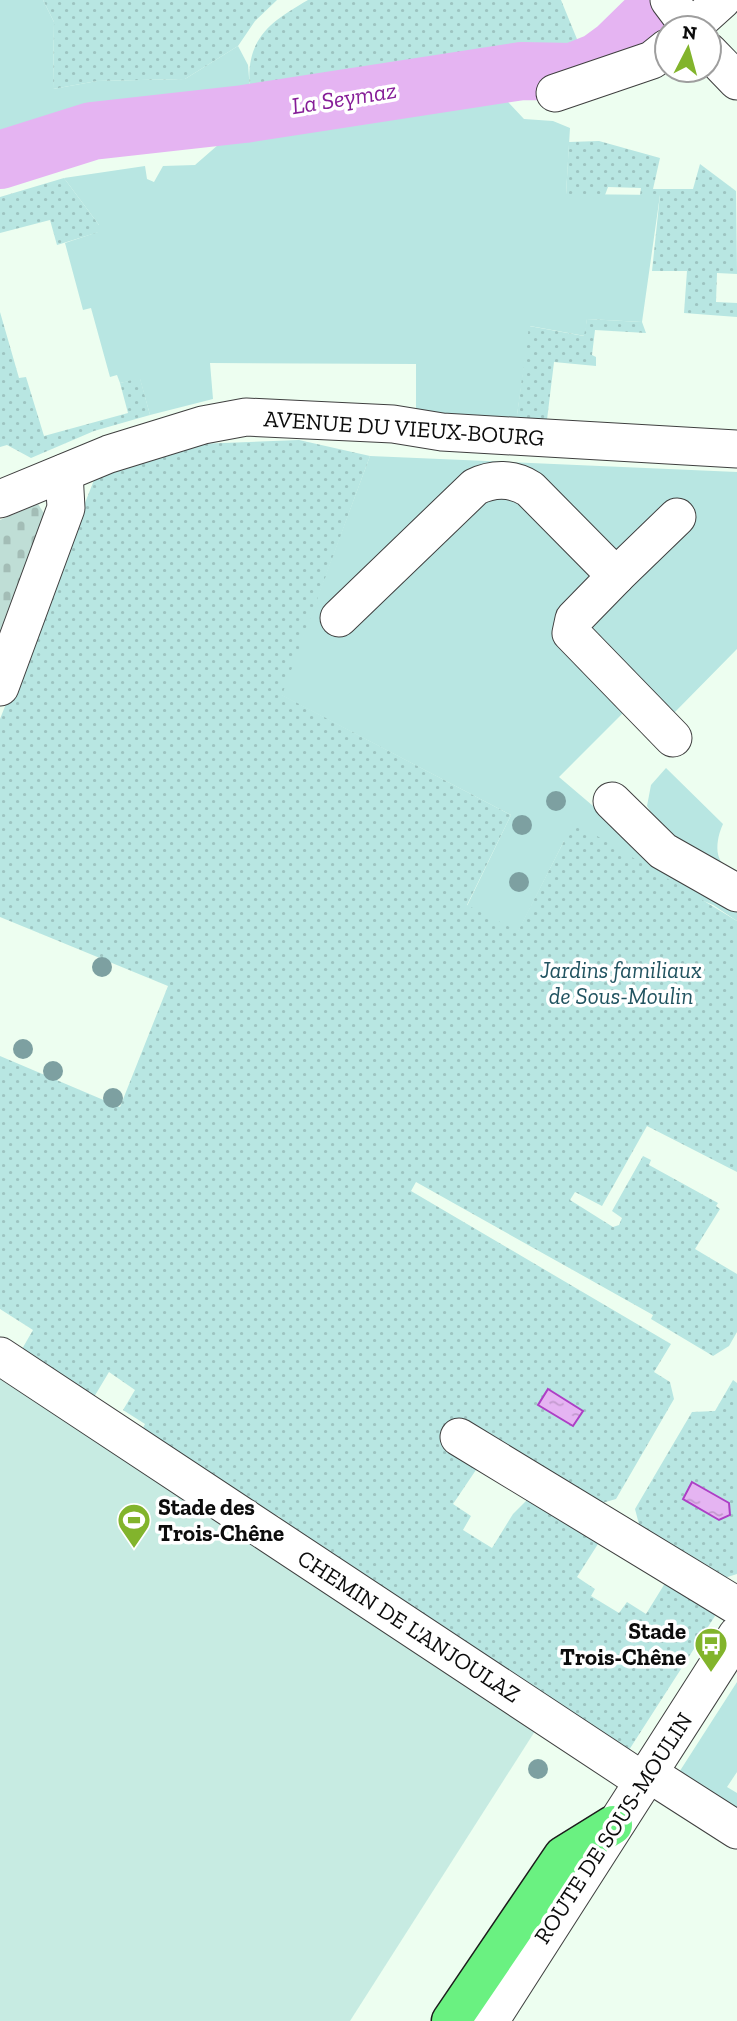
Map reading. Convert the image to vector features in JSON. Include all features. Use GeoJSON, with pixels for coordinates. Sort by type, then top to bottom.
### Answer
{"type":"FeatureCollection","features":[{"type":"Feature","properties":{"kind":"main road"},"geometry":{"type":"LineString","coordinates":[[450,2021],[563,1856],[613,1825]]}},
{"type":"Feature","properties":{"kind":"street"},"geometry":{"type":"LineString","coordinates":[[698,14],[722,0]]}},
{"type":"Feature","properties":{"kind":"street"},"geometry":{"type":"LineString","coordinates":[[555,93],[653,59]]}},
{"type":"Feature","properties":{"kind":"street"},"geometry":{"type":"LineString","coordinates":[[723,66],[737,81]]}},
{"type":"Feature","properties":{"kind":"street","name":"AVENUE DU VIEUX-BOURG"},"geometry":{"type":"LineString","coordinates":[[0,499],[109,454],[203,425],[246,417],[393,424],[442,432],[737,449]]}},
{"type":"Feature","properties":{"kind":"street"},"geometry":{"type":"LineString","coordinates":[[0,687],[66,508],[64,472]]}},
{"type":"Feature","properties":{"kind":"street"},"geometry":{"type":"LineString","coordinates":[[339,618],[469,492],[481,484],[496,480],[516,482],[530,489],[616,576]]}},
{"type":"Feature","properties":{"kind":"street"},"geometry":{"type":"LineString","coordinates":[[673,738],[571,633],[574,619],[677,517]]}},
{"type":"Feature","properties":{"kind":"street"},"geometry":{"type":"LineString","coordinates":[[612,801],[663,851],[737,893]]}},
{"type":"Feature","properties":{"kind":"street","name":"CHEMIN DE L'ANJOULAZ"},"geometry":{"type":"LineString","coordinates":[[0,1356],[645,1777],[737,1830]]}},
{"type":"Feature","properties":{"kind":"street"},"geometry":{"type":"LineString","coordinates":[[459,1437],[737,1606]]}},
{"type":"Feature","properties":{"kind":"street","name":"ROUTE DE SOUS-MOULIN"},"geometry":{"type":"LineString","coordinates":[[490,2021],[737,1635]]}},
{"type":"Feature","properties":{"kind":"green space"},"geometry":{"type":"Polygon","coordinates":[[[0,0],[43,0],[54,22],[53,89],[97,81],[185,79],[238,46],[248,65],[250,90],[114,106],[0,146],[0,0]]]}},
{"type":"Feature","properties":{"kind":"green space"},"geometry":{"type":"Polygon","coordinates":[[[43,0],[277,0],[255,21],[238,46],[185,79],[97,81],[53,89],[54,22],[43,0]]]}},
{"type":"Feature","properties":{"kind":"green space"},"geometry":{"type":"Polygon","coordinates":[[[308,0],[561,0],[579,44],[538,57],[512,57],[250,90],[251,58],[262,35],[281,17],[308,0]]]}},
{"type":"Feature","properties":{"kind":"green space"},"geometry":{"type":"Polygon","coordinates":[[[508,102],[524,119],[553,121],[570,128],[566,194],[660,195],[642,322],[587,319],[585,336],[530,326],[516,422],[416,416],[416,364],[210,363],[213,399],[150,415],[140,379],[120,383],[117,375],[110,377],[91,308],[83,310],[65,243],[98,232],[99,225],[64,178],[145,166],[147,179],[154,182],[163,166],[195,165],[226,138],[508,102]]]}},
{"type":"Feature","properties":{"kind":"green space"},"geometry":{"type":"Polygon","coordinates":[[[599,141],[660,158],[653,189],[693,189],[700,164],[736,191],[737,274],[717,273],[716,302],[737,303],[737,317],[684,313],[687,271],[652,271],[660,195],[640,195],[641,188],[608,187],[605,195],[566,195],[569,142],[599,141]]]}},
{"type":"Feature","properties":{"kind":"green space"},"geometry":{"type":"Polygon","coordinates":[[[64,178],[99,225],[99,232],[57,245],[50,220],[0,233],[0,197],[64,178]]]}},
{"type":"Feature","properties":{"kind":"green space"},"geometry":{"type":"Polygon","coordinates":[[[0,312],[19,378],[26,377],[44,436],[128,413],[120,383],[140,378],[150,415],[94,431],[31,458],[7,445],[0,447],[0,312]]]}},
{"type":"Feature","properties":{"kind":"green space"},"geometry":{"type":"Polygon","coordinates":[[[587,319],[642,322],[646,333],[595,330],[592,355],[596,357],[596,366],[554,362],[546,428],[516,422],[529,326],[584,336],[587,319]]]}},
{"type":"Feature","properties":{"kind":"green space","name":"Jardins familiaux de Sous-Moulin"},"geometry":{"type":"Polygon","coordinates":[[[299,440],[370,456],[282,695],[511,815],[467,905],[518,931],[564,841],[579,825],[737,921],[737,1172],[647,1126],[602,1206],[575,1192],[570,1200],[613,1227],[619,1225],[622,1218],[612,1211],[643,1156],[651,1160],[649,1165],[718,1203],[716,1206],[720,1209],[695,1249],[737,1274],[737,1332],[729,1346],[713,1356],[651,1319],[653,1315],[416,1182],[411,1191],[671,1344],[654,1372],[670,1382],[674,1399],[616,1499],[595,1505],[480,1464],[453,1504],[471,1516],[463,1530],[492,1548],[513,1514],[532,1495],[603,1536],[577,1577],[595,1589],[591,1596],[619,1613],[627,1602],[646,1614],[667,1580],[706,1599],[715,1616],[629,1750],[623,1753],[294,1536],[279,1516],[250,1510],[143,1428],[145,1424],[123,1410],[135,1390],[109,1372],[91,1402],[18,1356],[33,1330],[0,1309],[0,1056],[120,1107],[168,986],[0,917],[0,719],[96,475],[195,444],[299,440]]]}},
{"type":"Feature","properties":{"kind":"green space"},"geometry":{"type":"Polygon","coordinates":[[[370,456],[737,472],[737,649],[672,715],[645,691],[559,777],[660,863],[737,905],[737,921],[713,905],[564,841],[518,932],[467,906],[511,815],[281,695],[370,456]]]}},
{"type":"Feature","properties":{"kind":"green space"},"geometry":{"type":"Polygon","coordinates":[[[38,504],[49,521],[0,657],[0,520],[38,504]]]}},
{"type":"Feature","properties":{"kind":"green space"},"geometry":{"type":"Polygon","coordinates":[[[666,768],[723,824],[717,844],[719,858],[723,864],[737,871],[737,879],[664,833],[647,806],[651,785],[666,768]]]}},
{"type":"Feature","properties":{"kind":"green space"},"geometry":{"type":"Polygon","coordinates":[[[733,1380],[737,1383],[737,1574],[721,1579],[640,1528],[635,1509],[692,1412],[715,1411],[733,1380]]]}},
{"type":"Feature","properties":{"kind":"green space"},"geometry":{"type":"Polygon","coordinates":[[[737,1682],[737,1772],[727,1787],[737,1793],[737,1816],[676,1777],[737,1682]]]}},
{"type":"Feature","properties":{"kind":"shaded area","name":"Stade des Trois-Chêne"},"geometry":{"type":"Polygon","coordinates":[[[0,1372],[537,1728],[350,2021],[0,2021],[0,1372]]]}},
{"type":"Feature","properties":{"kind":"water"},"geometry":{"type":"Polygon","coordinates":[[[548,1389],[583,1411],[573,1426],[538,1405],[548,1389]]]}},
{"type":"Feature","properties":{"kind":"water"},"geometry":{"type":"Polygon","coordinates":[[[692,1482],[729,1503],[730,1515],[719,1520],[683,1499],[692,1482]]]}},
{"type":"Feature","properties":{"kind":"waterway","name":"La Seymaz"},"geometry":{"type":"LineString","coordinates":[[0,160],[92,131],[244,114],[522,71],[573,72],[598,62],[617,48],[666,0]]}},
{"type":"Feature","properties":{"kind":"place","name":"Stade des Trois-Chêne"},"geometry":{"type":"Point","coordinates":[134,1550]}},
{"type":"Feature","properties":{"kind":"place","name":"Stade Trois-Chêne"},"geometry":{"type":"Point","coordinates":[711,1674]}}]}
